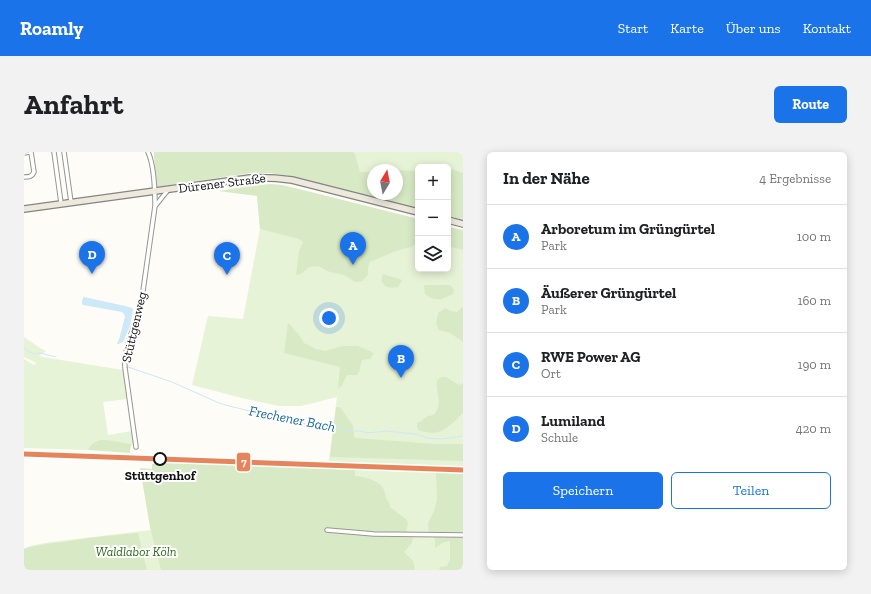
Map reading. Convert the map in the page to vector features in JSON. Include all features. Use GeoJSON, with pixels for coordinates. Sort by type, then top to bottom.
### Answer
{"type":"FeatureCollection","features":[{"type":"Feature","properties":{"kind":"main road","name":"Dürener Straße"},"geometry":{"type":"LineString","coordinates":[[24,209],[250,178],[276,177],[415,211]]}},
{"type":"Feature","properties":{"kind":"main road"},"geometry":{"type":"LineString","coordinates":[[451,221],[463,224]]}},
{"type":"Feature","properties":{"kind":"street"},"geometry":{"type":"LineString","coordinates":[[24,153],[31,152],[34,172],[30,176],[24,177]]}},
{"type":"Feature","properties":{"kind":"street"},"geometry":{"type":"LineString","coordinates":[[54,152],[61,203]]}},
{"type":"Feature","properties":{"kind":"street"},"geometry":{"type":"LineString","coordinates":[[64,152],[71,202]]}},
{"type":"Feature","properties":{"kind":"street","name":"Stüttgenweg"},"geometry":{"type":"LineString","coordinates":[[136,447],[124,367],[126,351],[141,305],[155,206],[155,191],[151,158],[148,152]]}},
{"type":"Feature","properties":{"kind":"street"},"geometry":{"type":"LineString","coordinates":[[58,185],[68,184]]}},
{"type":"Feature","properties":{"kind":"street"},"geometry":{"type":"LineString","coordinates":[[155,206],[169,189]]}},
{"type":"Feature","properties":{"kind":"street"},"geometry":{"type":"LineString","coordinates":[[327,530],[374,534],[463,535]]}},
{"type":"Feature","properties":{"kind":"green space"},"geometry":{"type":"Polygon","coordinates":[[[154,152],[463,152],[463,219],[451,217],[451,164],[415,164],[415,207],[386,200],[403,200],[403,164],[367,164],[367,195],[282,174],[250,173],[156,187],[154,152]]]}},
{"type":"Feature","properties":{"kind":"green space"},"geometry":{"type":"Polygon","coordinates":[[[154,152],[353,152],[355,154],[360,172],[367,172],[367,195],[282,174],[271,173],[250,173],[156,187],[154,152]]]}},
{"type":"Feature","properties":{"kind":"green space"},"geometry":{"type":"Polygon","coordinates":[[[451,169],[463,173],[463,219],[451,217],[451,169]]]}},
{"type":"Feature","properties":{"kind":"green space"},"geometry":{"type":"Polygon","coordinates":[[[403,170],[415,171],[415,207],[386,200],[403,200],[403,170]]]}},
{"type":"Feature","properties":{"kind":"green space"},"geometry":{"type":"Polygon","coordinates":[[[255,184],[282,185],[415,218],[415,272],[451,272],[451,228],[463,230],[463,570],[24,570],[24,548],[51,542],[151,530],[150,527],[197,463],[328,467],[337,397],[301,406],[279,406],[192,385],[208,316],[243,319],[260,229],[257,196],[219,191],[255,184]]]}},
{"type":"Feature","properties":{"kind":"green space"},"geometry":{"type":"Polygon","coordinates":[[[270,184],[282,185],[415,218],[415,245],[370,262],[368,267],[368,275],[362,281],[355,282],[344,275],[330,272],[318,266],[309,267],[301,274],[296,275],[299,251],[303,242],[299,239],[260,229],[257,196],[219,191],[270,184]]]}},
{"type":"Feature","properties":{"kind":"green space"},"geometry":{"type":"Polygon","coordinates":[[[451,228],[463,230],[463,250],[451,247],[451,228]]]}},
{"type":"Feature","properties":{"kind":"green space"},"geometry":{"type":"Polygon","coordinates":[[[383,274],[402,280],[398,287],[388,287],[381,281],[383,274]]]}},
{"type":"Feature","properties":{"kind":"green space"},"geometry":{"type":"Polygon","coordinates":[[[424,285],[450,285],[454,289],[453,294],[442,299],[432,298],[425,294],[424,285]]]}},
{"type":"Feature","properties":{"kind":"green space"},"geometry":{"type":"Polygon","coordinates":[[[462,307],[463,342],[450,333],[439,330],[436,324],[438,313],[445,308],[457,312],[462,307]]]}},
{"type":"Feature","properties":{"kind":"green space"},"geometry":{"type":"Polygon","coordinates":[[[288,323],[298,333],[304,343],[316,349],[325,351],[342,346],[358,346],[374,353],[370,359],[362,360],[357,375],[347,375],[341,387],[338,388],[340,367],[284,353],[288,323]]]}},
{"type":"Feature","properties":{"kind":"green space"},"geometry":{"type":"Polygon","coordinates":[[[24,337],[46,351],[39,356],[123,370],[127,399],[103,402],[108,435],[132,431],[134,441],[132,444],[118,442],[91,445],[88,450],[24,448],[24,359],[34,365],[36,363],[24,357],[24,337]]]}},
{"type":"Feature","properties":{"kind":"green space"},"geometry":{"type":"Polygon","coordinates":[[[442,377],[446,377],[459,385],[463,383],[463,413],[448,427],[438,432],[432,433],[418,430],[417,423],[422,421],[427,416],[434,415],[437,410],[439,402],[437,380],[442,377]]]}},
{"type":"Feature","properties":{"kind":"green space"},"geometry":{"type":"Polygon","coordinates":[[[336,407],[340,407],[353,426],[354,437],[356,438],[436,444],[463,444],[463,461],[330,457],[336,407]]]}},
{"type":"Feature","properties":{"kind":"green space"},"geometry":{"type":"Polygon","coordinates":[[[101,440],[132,444],[130,453],[88,450],[90,446],[101,440]]]}},
{"type":"Feature","properties":{"kind":"green space"},"geometry":{"type":"Polygon","coordinates":[[[166,462],[355,468],[355,476],[376,481],[382,487],[390,507],[407,520],[408,525],[406,530],[413,538],[412,543],[404,552],[413,561],[415,570],[161,570],[150,527],[140,468],[152,469],[152,464],[165,464],[166,462]]]}},
{"type":"Feature","properties":{"kind":"green space"},"geometry":{"type":"Polygon","coordinates":[[[436,472],[463,472],[463,570],[439,570],[440,567],[447,566],[450,559],[450,541],[442,543],[435,548],[435,539],[429,534],[428,523],[434,511],[437,499],[436,472]]]}},
{"type":"Feature","properties":{"kind":"green space","name":"Waldlabor Köln"},"geometry":{"type":"Polygon","coordinates":[[[138,533],[147,570],[24,570],[24,549],[96,537],[138,533]]]}},
{"type":"Feature","properties":{"kind":"water"},"geometry":{"type":"Polygon","coordinates":[[[84,297],[132,308],[133,310],[130,326],[123,342],[117,344],[125,317],[124,314],[122,312],[83,305],[82,301],[84,297]]]}},
{"type":"Feature","properties":{"kind":"waterway","name":"Frechener Bach"},"geometry":{"type":"LineString","coordinates":[[24,348],[35,354],[40,353],[56,357]]}},
{"type":"Feature","properties":{"kind":"waterway","name":"Frechener Bach"},"geometry":{"type":"LineString","coordinates":[[128,367],[172,382],[219,403],[283,419],[287,416],[291,416],[292,420],[296,422],[300,420],[302,423],[313,423],[320,427],[330,425],[346,431],[361,431],[367,433],[386,431],[415,434],[428,438],[441,439],[463,436]]}},
{"type":"Feature","properties":{"kind":"transit line","name":"7"},"geometry":{"type":"LineString","coordinates":[[24,454],[463,470]]}},
{"type":"Feature","properties":{"kind":"place","name":"Arboretum im Grüngürtel"},"geometry":{"type":"Point","coordinates":[353,265]}},
{"type":"Feature","properties":{"kind":"place","name":"Lumiland"},"geometry":{"type":"Point","coordinates":[92,274]}},
{"type":"Feature","properties":{"kind":"place","name":"RWE Power AG"},"geometry":{"type":"Point","coordinates":[227,275]}},
{"type":"Feature","properties":{"kind":"place","name":"Äußerer Grüngürtel"},"geometry":{"type":"Point","coordinates":[401,378]}},
{"type":"Feature","properties":{"kind":"place","name":"Stüttgenhof"},"geometry":{"type":"Point","coordinates":[160,459]}}]}
